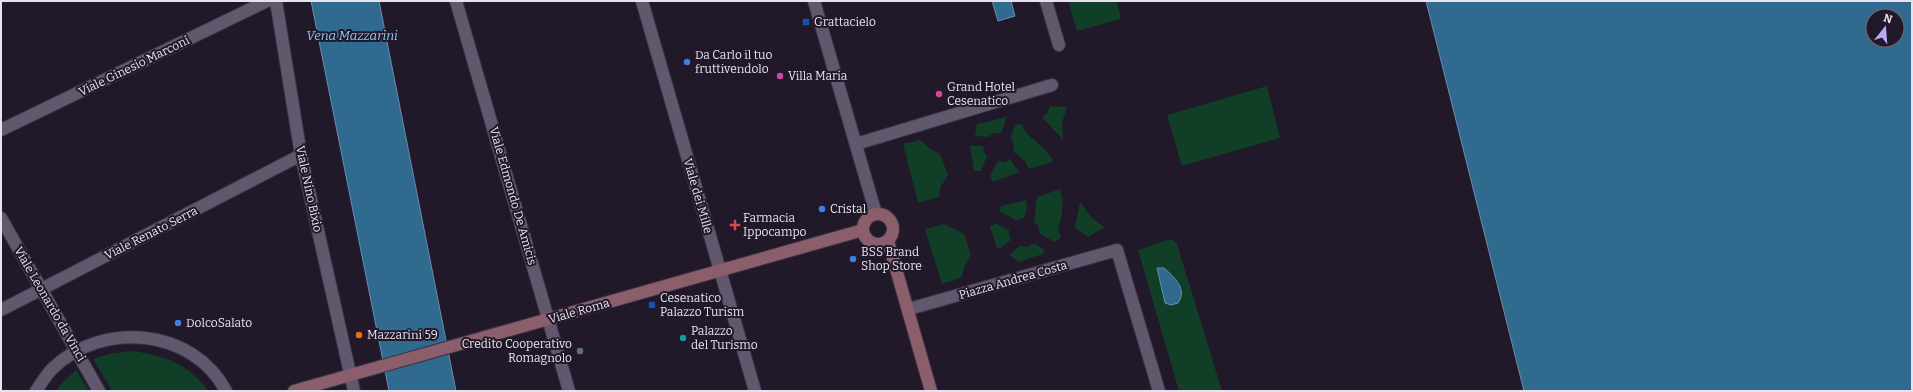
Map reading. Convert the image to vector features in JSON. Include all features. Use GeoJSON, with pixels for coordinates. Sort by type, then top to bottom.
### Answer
{"type":"FeatureCollection","features":[{"type":"Feature","properties":{"kind":"street","name":"Viale Ginesio Marconi"},"geometry":{"type":"LineString","coordinates":[[1,130],[267,1]]}},
{"type":"Feature","properties":{"kind":"street","name":"Viale Nino Bixio"},"geometry":{"type":"LineString","coordinates":[[276,1],[301,155],[354,391]]}},
{"type":"Feature","properties":{"kind":"street","name":"Viale Edmondo De Amicis"},"geometry":{"type":"LineString","coordinates":[[456,1],[569,391]]}},
{"type":"Feature","properties":{"kind":"street","name":"Viale dei Mille"},"geometry":{"type":"LineString","coordinates":[[642,1],[755,391]]}},
{"type":"Feature","properties":{"kind":"street"},"geometry":{"type":"LineString","coordinates":[[815,1],[876,214]]}},
{"type":"Feature","properties":{"kind":"street"},"geometry":{"type":"LineString","coordinates":[[1046,1],[1059,45]]}},
{"type":"Feature","properties":{"kind":"street"},"geometry":{"type":"LineString","coordinates":[[856,144],[1052,85]]}},
{"type":"Feature","properties":{"kind":"street","name":"Viale Renato Serra"},"geometry":{"type":"LineString","coordinates":[[1,310],[301,155]]}},
{"type":"Feature","properties":{"kind":"street"},"geometry":{"type":"LineString","coordinates":[[876,214],[886,215],[893,223],[893,233],[888,241],[879,244],[870,242],[864,235],[863,230],[865,221],[876,214]]}},
{"type":"Feature","properties":{"kind":"street","name":"Viale Leonardo da Vinci"},"geometry":{"type":"LineString","coordinates":[[1,218],[99,391]]}},
{"type":"Feature","properties":{"kind":"street","name":"Viale Roma"},"geometry":{"type":"LineString","coordinates":[[294,391],[863,230]]}},
{"type":"Feature","properties":{"kind":"street"},"geometry":{"type":"LineString","coordinates":[[888,241],[909,309],[931,391]]}},
{"type":"Feature","properties":{"kind":"street","name":"Piazza Andrea Costa"},"geometry":{"type":"LineString","coordinates":[[909,309],[1117,250],[1159,391]]}},
{"type":"Feature","properties":{"kind":"street"},"geometry":{"type":"LineString","coordinates":[[36,391],[52,369],[77,351],[102,340],[129,336],[156,339],[181,348],[204,363],[222,383],[226,391]]}},
{"type":"Feature","properties":{"kind":"green space"},"geometry":{"type":"Polygon","coordinates":[[[1068,1],[1117,1],[1121,19],[1077,31],[1068,1]]]}},
{"type":"Feature","properties":{"kind":"green space"},"geometry":{"type":"Polygon","coordinates":[[[1267,86],[1280,138],[1182,166],[1167,115],[1267,86]]]}},
{"type":"Feature","properties":{"kind":"green space"},"geometry":{"type":"Polygon","coordinates":[[[1050,106],[1067,107],[1062,123],[1063,140],[1042,117],[1048,112],[1050,106]]]}},
{"type":"Feature","properties":{"kind":"green space"},"geometry":{"type":"Polygon","coordinates":[[[1007,117],[1001,133],[994,133],[988,137],[975,136],[977,124],[1007,117]]]}},
{"type":"Feature","properties":{"kind":"green space"},"geometry":{"type":"Polygon","coordinates":[[[1016,124],[1022,125],[1028,135],[1046,150],[1053,162],[1029,169],[1024,160],[1014,152],[1013,141],[1010,137],[1016,124]]]}},
{"type":"Feature","properties":{"kind":"green space"},"geometry":{"type":"Polygon","coordinates":[[[920,140],[929,148],[940,154],[948,175],[940,188],[939,197],[918,203],[903,144],[920,140]]]}},
{"type":"Feature","properties":{"kind":"green space"},"geometry":{"type":"Polygon","coordinates":[[[970,146],[983,146],[984,152],[987,156],[981,171],[974,171],[970,146]]]}},
{"type":"Feature","properties":{"kind":"green space"},"geometry":{"type":"Polygon","coordinates":[[[1010,159],[1019,172],[993,182],[990,176],[998,161],[1005,162],[1010,159]]]}},
{"type":"Feature","properties":{"kind":"green space"},"geometry":{"type":"Polygon","coordinates":[[[1060,189],[1063,200],[1061,220],[1058,229],[1061,238],[1054,242],[1039,233],[1039,228],[1034,221],[1037,197],[1060,189]]]}},
{"type":"Feature","properties":{"kind":"green space"},"geometry":{"type":"Polygon","coordinates":[[[1026,200],[1027,208],[1024,218],[1016,220],[999,211],[1001,206],[1026,200]]]}},
{"type":"Feature","properties":{"kind":"green space"},"geometry":{"type":"Polygon","coordinates":[[[1080,202],[1092,218],[1105,228],[1097,231],[1089,237],[1075,228],[1080,202]]]}},
{"type":"Feature","properties":{"kind":"green space"},"geometry":{"type":"Polygon","coordinates":[[[995,223],[1009,230],[1011,240],[1000,248],[997,248],[990,227],[995,223]]]}},
{"type":"Feature","properties":{"kind":"green space"},"geometry":{"type":"Polygon","coordinates":[[[944,224],[964,234],[971,255],[964,268],[962,277],[942,284],[925,229],[944,224]]]}},
{"type":"Feature","properties":{"kind":"green space"},"geometry":{"type":"Polygon","coordinates":[[[1167,240],[1173,240],[1177,244],[1222,391],[1179,391],[1138,250],[1167,240]]]}},
{"type":"Feature","properties":{"kind":"green space"},"geometry":{"type":"Polygon","coordinates":[[[1034,243],[1045,250],[1043,254],[1018,262],[1010,255],[1019,246],[1027,247],[1034,243]]]}},
{"type":"Feature","properties":{"kind":"green space"},"geometry":{"type":"Polygon","coordinates":[[[132,351],[154,355],[174,362],[193,374],[208,391],[112,391],[93,359],[108,354],[132,351]]]}},
{"type":"Feature","properties":{"kind":"green space"},"geometry":{"type":"Polygon","coordinates":[[[76,370],[89,391],[56,391],[62,383],[76,370]]]}},
{"type":"Feature","properties":{"kind":"water","name":"Vena Mazzarini"},"geometry":{"type":"Polygon","coordinates":[[[311,1],[379,1],[456,391],[389,391],[311,1]]]}},
{"type":"Feature","properties":{"kind":"water"},"geometry":{"type":"Polygon","coordinates":[[[992,1],[1011,1],[1015,16],[998,21],[992,1]]]}},
{"type":"Feature","properties":{"kind":"water"},"geometry":{"type":"Polygon","coordinates":[[[1426,1],[1912,1],[1912,391],[1524,391],[1426,1]]]}},
{"type":"Feature","properties":{"kind":"water"},"geometry":{"type":"Polygon","coordinates":[[[1157,268],[1164,268],[1172,275],[1181,288],[1181,298],[1178,303],[1171,305],[1165,303],[1157,268]]]}},
{"type":"Feature","properties":{"kind":"place","name":"Grattacielo"},"geometry":{"type":"Point","coordinates":[806,22]}},
{"type":"Feature","properties":{"kind":"place","name":"Da Carlo il tuo fruttivendolo"},"geometry":{"type":"Point","coordinates":[687,62]}},
{"type":"Feature","properties":{"kind":"place","name":"Villa Maria"},"geometry":{"type":"Point","coordinates":[780,76]}},
{"type":"Feature","properties":{"kind":"place","name":"Grand Hotel Cesenatico"},"geometry":{"type":"Point","coordinates":[939,94]}},
{"type":"Feature","properties":{"kind":"place","name":"Cristal"},"geometry":{"type":"Point","coordinates":[822,209]}},
{"type":"Feature","properties":{"kind":"place","name":"Farmacia Ippocampo"},"geometry":{"type":"Point","coordinates":[735,225]}},
{"type":"Feature","properties":{"kind":"place","name":"BSS Brand Shop Store"},"geometry":{"type":"Point","coordinates":[853,259]}},
{"type":"Feature","properties":{"kind":"place","name":"Cesenatico Palazzo Turism"},"geometry":{"type":"Point","coordinates":[652,305]}},
{"type":"Feature","properties":{"kind":"place","name":"DolcoSalato"},"geometry":{"type":"Point","coordinates":[178,323]}},
{"type":"Feature","properties":{"kind":"place","name":"Mazzarini 59"},"geometry":{"type":"Point","coordinates":[359,335]}},
{"type":"Feature","properties":{"kind":"place","name":"Palazzo del Turismo"},"geometry":{"type":"Point","coordinates":[683,338]}},
{"type":"Feature","properties":{"kind":"place","name":"Credito Cooperativo Romagnolo"},"geometry":{"type":"Point","coordinates":[580,351]}}]}
